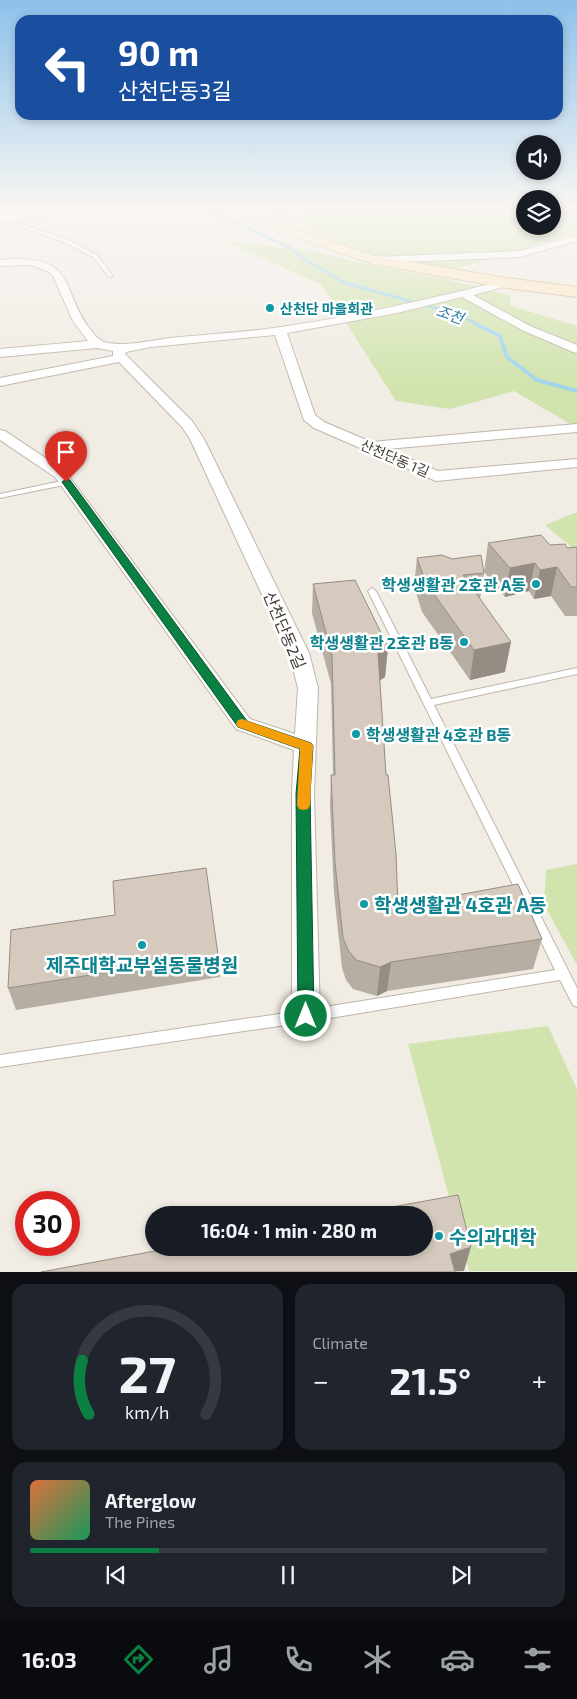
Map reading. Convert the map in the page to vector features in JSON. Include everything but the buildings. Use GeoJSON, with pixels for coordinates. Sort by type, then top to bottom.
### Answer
{"type":"FeatureCollection","features":[{"type":"Feature","properties":{"kind":"main road"},"geometry":{"type":"LineString","coordinates":[[404,265],[507,283],[577,292]]}},
{"type":"Feature","properties":{"kind":"street"},"geometry":{"type":"LineString","coordinates":[[45,265],[53,268],[58,275],[78,321],[87,334],[97,344],[121,353]]}},
{"type":"Feature","properties":{"kind":"street"},"geometry":{"type":"LineString","coordinates":[[0,382],[121,353],[151,343],[280,331],[397,310],[507,283]]}},
{"type":"Feature","properties":{"kind":"street"},"geometry":{"type":"LineString","coordinates":[[464,294],[526,328],[577,349]]}},
{"type":"Feature","properties":{"kind":"street","name":"산천단동 1길"},"geometry":{"type":"LineString","coordinates":[[280,331],[309,416],[319,425],[436,476],[577,463]]}},
{"type":"Feature","properties":{"kind":"street"},"geometry":{"type":"LineString","coordinates":[[0,353],[97,344]]}},
{"type":"Feature","properties":{"kind":"street","name":"산천단동2길"},"geometry":{"type":"LineString","coordinates":[[121,353],[187,424],[197,439],[294,644],[308,688],[303,794],[306,1016]]}},
{"type":"Feature","properties":{"kind":"street"},"geometry":{"type":"LineString","coordinates":[[369,447],[577,428]]}},
{"type":"Feature","properties":{"kind":"street"},"geometry":{"type":"LineString","coordinates":[[0,434],[60,474],[242,724],[306,746]]}},
{"type":"Feature","properties":{"kind":"lane"},"geometry":{"type":"LineString","coordinates":[[102,265],[111,276]]}},
{"type":"Feature","properties":{"kind":"lane"},"geometry":{"type":"LineString","coordinates":[[0,496],[66,482]]}},
{"type":"Feature","properties":{"kind":"lane"},"geometry":{"type":"LineString","coordinates":[[372,591],[577,1001]]}},
{"type":"Feature","properties":{"kind":"lane"},"geometry":{"type":"LineString","coordinates":[[428,703],[577,671]]}},
{"type":"Feature","properties":{"kind":"lane"},"geometry":{"type":"LineString","coordinates":[[0,1060],[306,1016],[563,974]]}},
{"type":"Feature","properties":{"kind":"green space"},"geometry":{"type":"Polygon","coordinates":[[[279,265],[371,265],[445,279],[510,295],[511,306],[577,326],[577,428],[514,391],[450,409],[396,401],[322,285],[279,265]]]}},
{"type":"Feature","properties":{"kind":"green space"},"geometry":{"type":"Polygon","coordinates":[[[435,265],[467,265],[455,269],[435,265]]]}},
{"type":"Feature","properties":{"kind":"green space"},"geometry":{"type":"Polygon","coordinates":[[[577,512],[577,552],[545,525],[577,512]]]}},
{"type":"Feature","properties":{"kind":"green space"},"geometry":{"type":"Polygon","coordinates":[[[577,864],[577,965],[544,904],[546,870],[577,864]]]}},
{"type":"Feature","properties":{"kind":"green space"},"geometry":{"type":"Polygon","coordinates":[[[548,1026],[577,1089],[577,1271],[469,1271],[408,1044],[548,1026]]]}},
{"type":"Feature","properties":{"kind":"waterway","name":"조천"},"geometry":{"type":"LineString","coordinates":[[315,265],[345,283],[460,315],[479,325]]}},
{"type":"Feature","properties":{"kind":"waterway","name":"조천"},"geometry":{"type":"LineString","coordinates":[[476,324],[500,336],[507,357],[537,380],[577,391]]}},
{"type":"Feature","properties":{"kind":"slow traffic"},"geometry":{"type":"LineString","coordinates":[[242,724],[306,746],[303,805]]}},
{"type":"Feature","properties":{"kind":"place","name":"산천단 마을회관"},"geometry":{"type":"Point","coordinates":[270,308]}},
{"type":"Feature","properties":{"kind":"place","name":"학생생활관 2호관 A동"},"geometry":{"type":"Point","coordinates":[536,584]}},
{"type":"Feature","properties":{"kind":"place","name":"학생생활관 2호관 B동"},"geometry":{"type":"Point","coordinates":[464,642]}},
{"type":"Feature","properties":{"kind":"place","name":"학생생활관 4호관 B동"},"geometry":{"type":"Point","coordinates":[356,734]}},
{"type":"Feature","properties":{"kind":"place","name":"학생생활관 4호관 A동"},"geometry":{"type":"Point","coordinates":[364,904]}},
{"type":"Feature","properties":{"kind":"place","name":"제주대학교부설동물병원"},"geometry":{"type":"Point","coordinates":[142,945]}},
{"type":"Feature","properties":{"kind":"place","name":"수의과대학"},"geometry":{"type":"Point","coordinates":[439,1236]}},
{"type":"Feature","properties":{"kind":"route"},"geometry":{"type":"LineString","coordinates":[[66,482],[242,724],[306,746],[303,794],[306,1016]]}}]}
